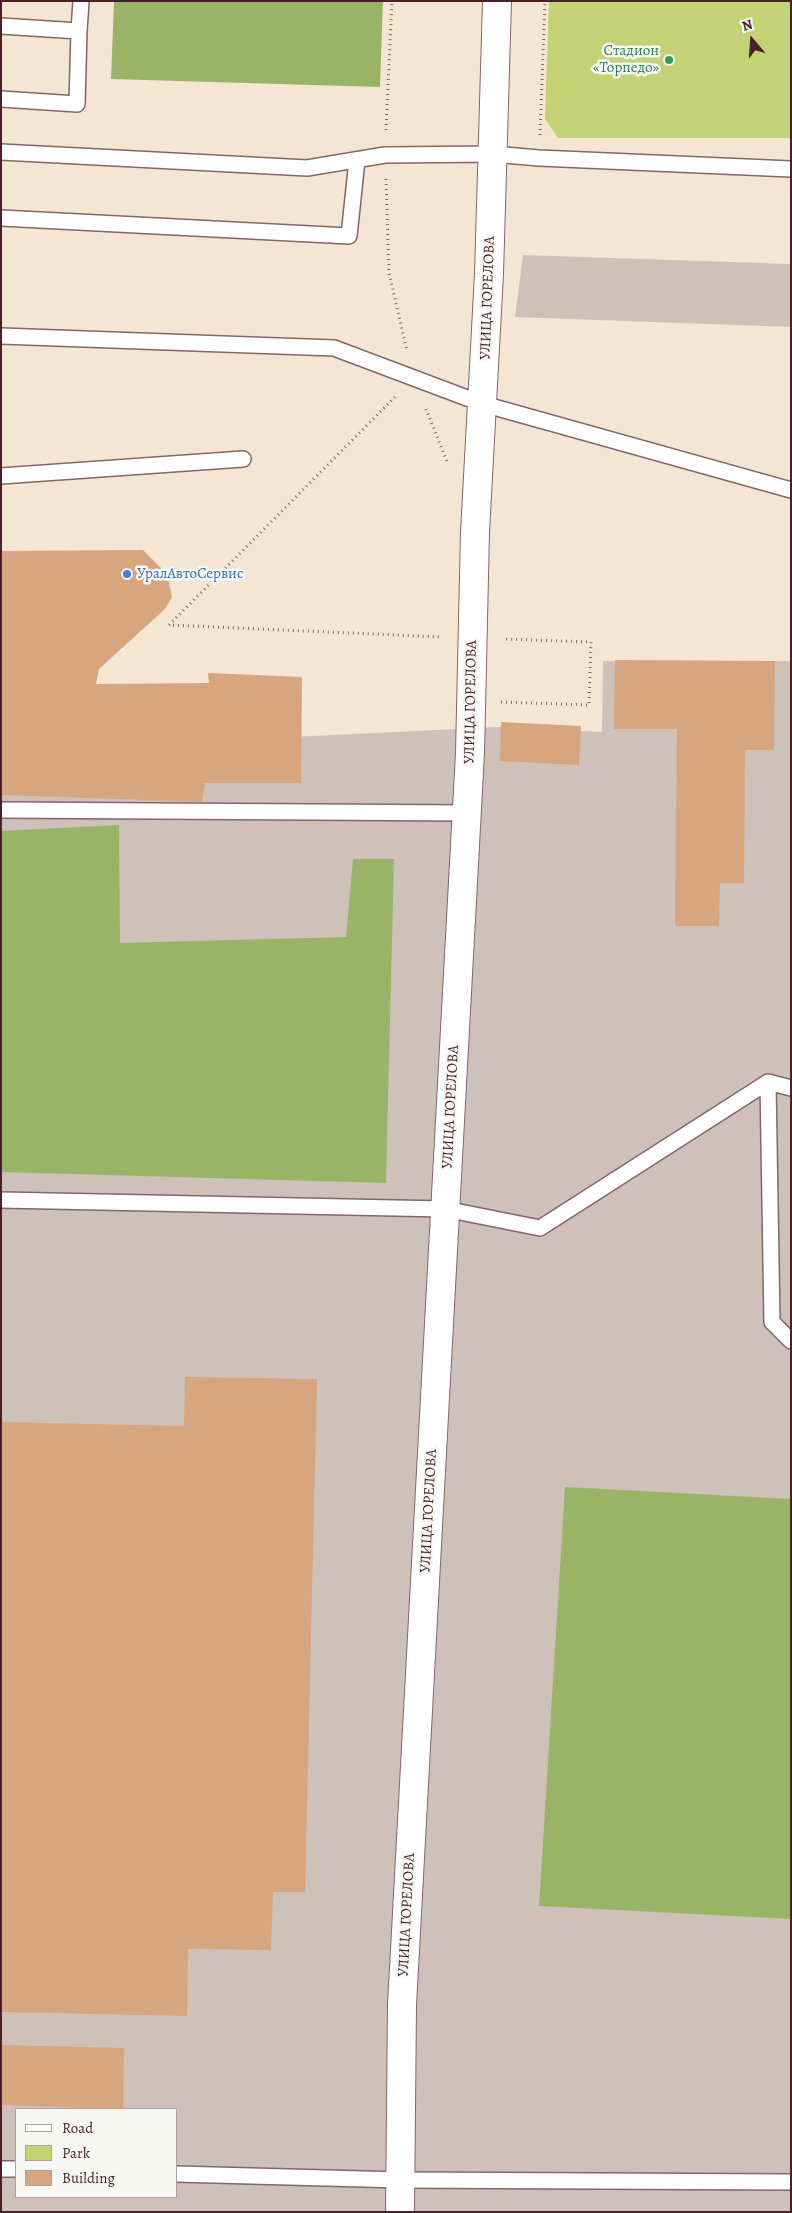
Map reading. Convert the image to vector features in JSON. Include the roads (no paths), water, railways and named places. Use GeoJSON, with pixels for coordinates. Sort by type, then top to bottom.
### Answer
{"type":"FeatureCollection","features":[{"type":"Feature","properties":{"kind":"street","name":"УЛИЦА ГОРЕЛОВА"},"geometry":{"type":"LineString","coordinates":[[400,2212],[402,1996],[467,813],[475,532],[483,404],[497,1]]}},
{"type":"Feature","properties":{"kind":"lane"},"geometry":{"type":"LineString","coordinates":[[1,99],[77,104],[81,1]]}},
{"type":"Feature","properties":{"kind":"lane"},"geometry":{"type":"LineString","coordinates":[[1,26],[79,31]]}},
{"type":"Feature","properties":{"kind":"lane"},"geometry":{"type":"LineString","coordinates":[[1,152],[307,168],[385,155],[492,154],[540,158],[791,168]]}},
{"type":"Feature","properties":{"kind":"lane"},"geometry":{"type":"LineString","coordinates":[[1,218],[349,236],[357,160]]}},
{"type":"Feature","properties":{"kind":"lane"},"geometry":{"type":"LineString","coordinates":[[1,336],[334,348],[483,404],[791,490]]}},
{"type":"Feature","properties":{"kind":"lane"},"geometry":{"type":"LineString","coordinates":[[1,476],[243,459]]}},
{"type":"Feature","properties":{"kind":"lane"},"geometry":{"type":"LineString","coordinates":[[1,810],[467,813]]}},
{"type":"Feature","properties":{"kind":"lane"},"geometry":{"type":"LineString","coordinates":[[768,1082],[772,1322],[791,1342]]}},
{"type":"Feature","properties":{"kind":"lane"},"geometry":{"type":"LineString","coordinates":[[1,1200],[445,1210],[540,1228],[768,1082],[791,1088]]}},
{"type":"Feature","properties":{"kind":"lane"},"geometry":{"type":"LineString","coordinates":[[1,2169],[15,2169]]}},
{"type":"Feature","properties":{"kind":"lane"},"geometry":{"type":"LineString","coordinates":[[178,2174],[401,2180],[791,2182]]}},
{"type":"Feature","properties":{"kind":"place","name":"Стадион «Торпедо»"},"geometry":{"type":"Point","coordinates":[669,60]}},
{"type":"Feature","properties":{"kind":"place","name":"УралАвтоСервис"},"geometry":{"type":"Point","coordinates":[127,574]}}]}
